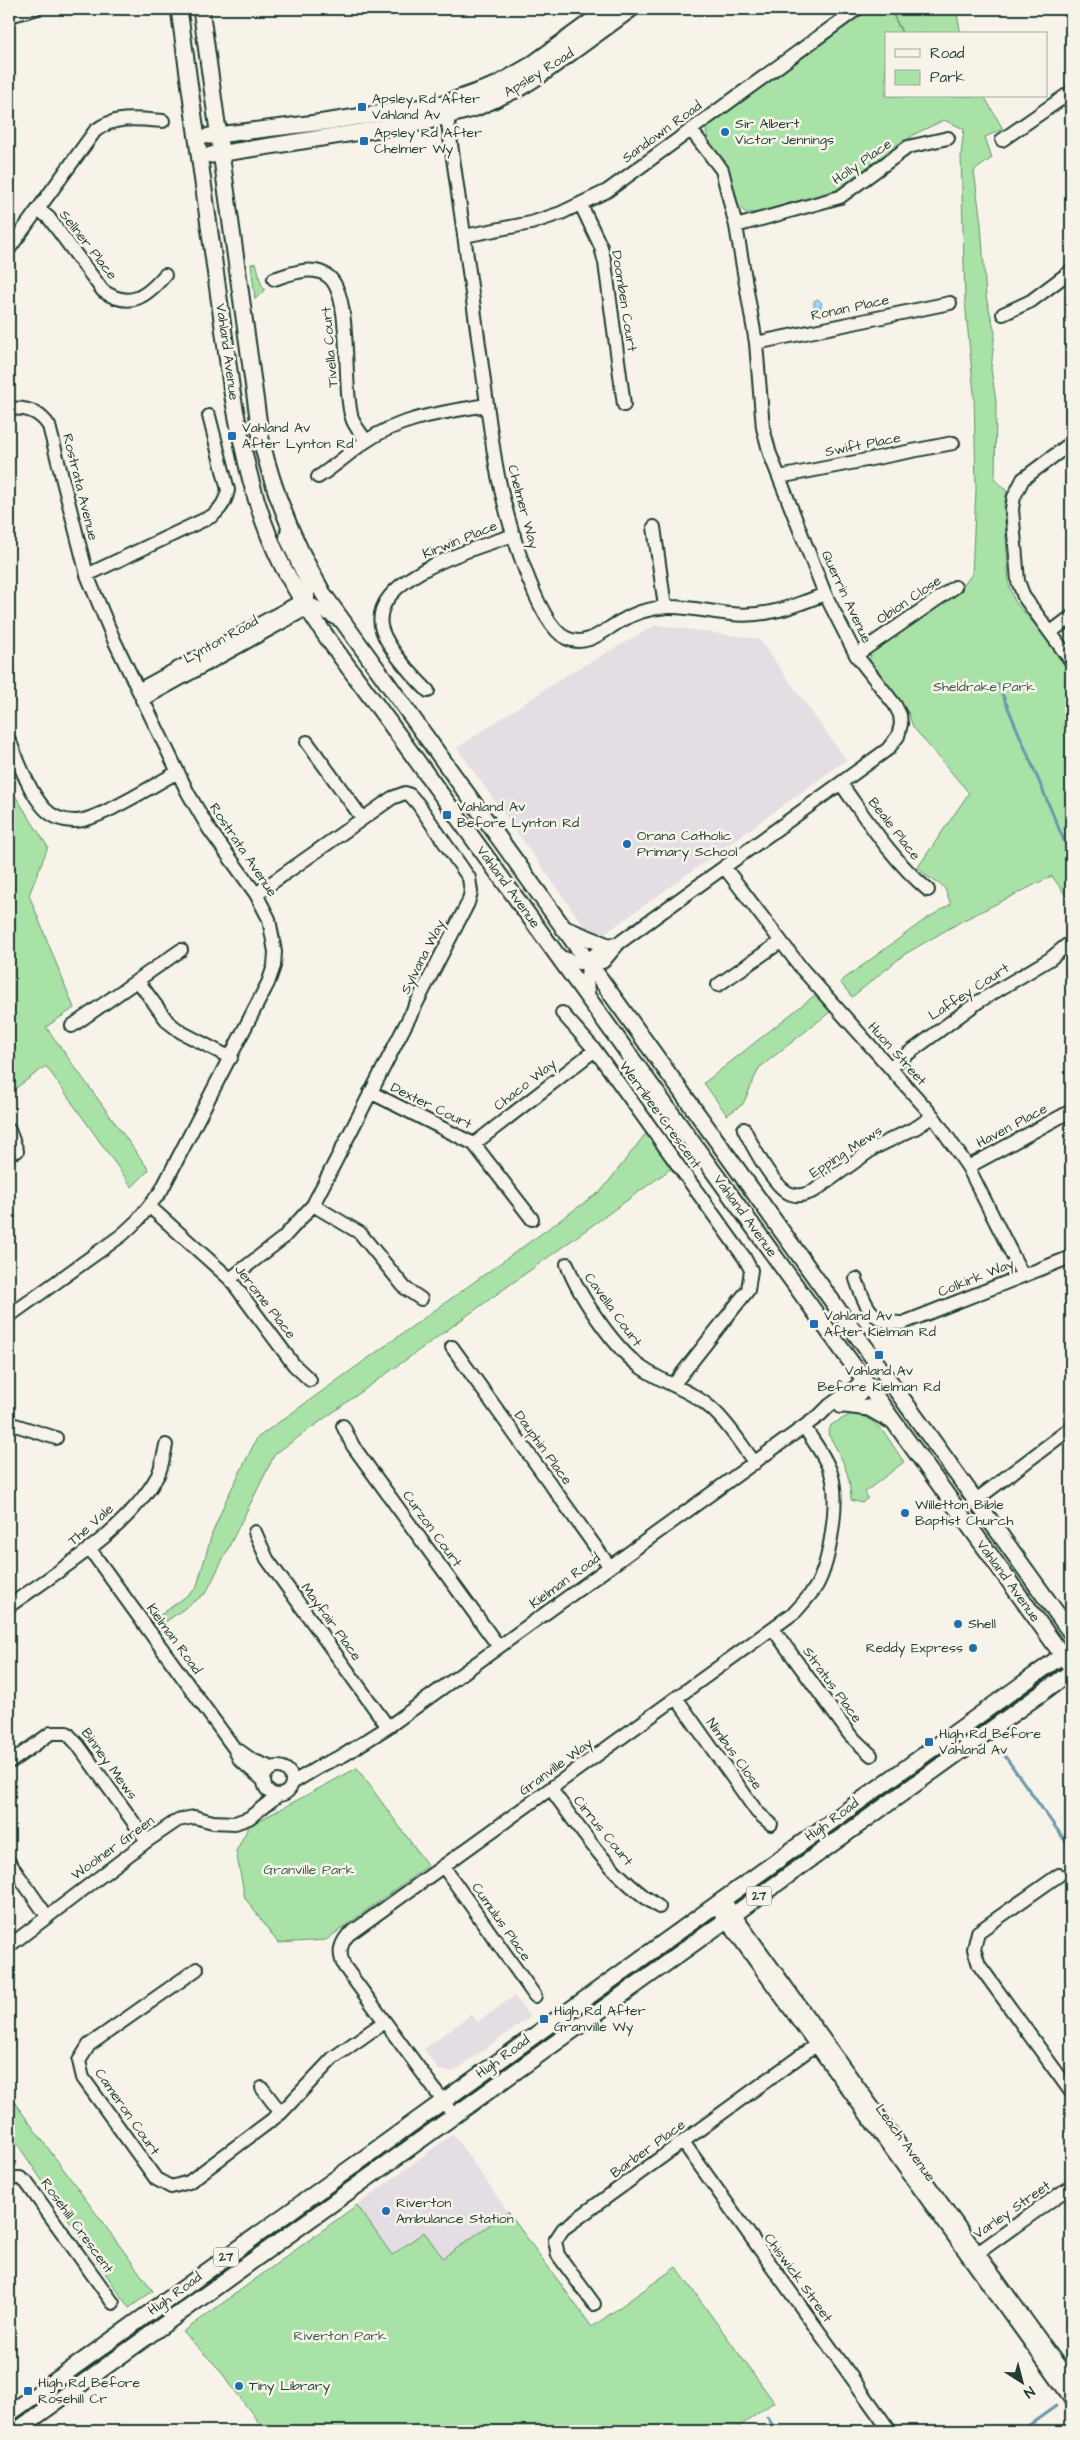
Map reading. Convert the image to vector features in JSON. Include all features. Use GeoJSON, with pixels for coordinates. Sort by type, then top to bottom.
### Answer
{"type":"FeatureCollection","features":[{"type":"Feature","properties":{"kind":"main road","name":"Vahland Avenue"},"geometry":{"type":"LineString","coordinates":[[179,9],[232,392],[247,469],[273,546],[307,603],[861,1383],[896,1424],[1068,1657]]}},
{"type":"Feature","properties":{"kind":"main road","name":"Vahland Avenue"},"geometry":{"type":"LineString","coordinates":[[201,9],[261,439],[274,487],[288,526],[324,595],[1071,1633]]}},
{"type":"Feature","properties":{"kind":"main road","name":"Apsley Road"},"geometry":{"type":"LineString","coordinates":[[200,156],[221,154],[444,110],[496,85],[531,65],[608,9]]}},
{"type":"Feature","properties":{"kind":"main road","name":"Apsley Road"},"geometry":{"type":"LineString","coordinates":[[197,138],[332,121],[476,108],[520,88],[557,64],[632,9]]}},
{"type":"Feature","properties":{"kind":"main road"},"geometry":{"type":"LineString","coordinates":[[563,928],[613,944]]}},
{"type":"Feature","properties":{"kind":"main road"},"geometry":{"type":"LineString","coordinates":[[854,1332],[856,1348],[868,1368],[861,1383],[879,1385],[901,1396]]}},
{"type":"Feature","properties":{"kind":"main road"},"geometry":{"type":"LineString","coordinates":[[844,1404],[869,1408],[896,1424]]}},
{"type":"Feature","properties":{"kind":"main road","name":"High Road"},"geometry":{"type":"LineString","coordinates":[[9,2414],[719,1902],[1068,1657]]}},
{"type":"Feature","properties":{"kind":"main road","name":"High Road"},"geometry":{"type":"LineString","coordinates":[[16,2431],[1071,1672]]}},
{"type":"Feature","properties":{"kind":"street"},"geometry":{"type":"LineString","coordinates":[[9,16],[35,9]]}},
{"type":"Feature","properties":{"kind":"street","name":"Sandown Road"},"geometry":{"type":"LineString","coordinates":[[464,236],[531,223],[581,205],[608,191],[857,9]]}},
{"type":"Feature","properties":{"kind":"street"},"geometry":{"type":"LineString","coordinates":[[1002,140],[1071,92]]}},
{"type":"Feature","properties":{"kind":"street","name":"Chelmer Way"},"geometry":{"type":"LineString","coordinates":[[444,110],[498,476],[514,535],[539,604],[556,630],[566,638],[590,640],[621,620],[645,611],[664,607],[747,616],[789,608],[825,594]]}},
{"type":"Feature","properties":{"kind":"street"},"geometry":{"type":"LineString","coordinates":[[9,250],[95,131],[118,120],[164,121]]}},
{"type":"Feature","properties":{"kind":"street","name":"Querrin Avenue"},"geometry":{"type":"LineString","coordinates":[[588,964],[603,962],[613,944],[725,868],[888,749],[898,736],[901,724],[900,715],[895,705],[856,655],[825,594],[770,454],[763,428],[756,343],[736,226],[722,170],[691,130]]}},
{"type":"Feature","properties":{"kind":"street","name":"Holly Place"},"geometry":{"type":"LineString","coordinates":[[736,226],[840,197],[908,147],[948,138]]}},
{"type":"Feature","properties":{"kind":"street","name":"Doomben Court"},"geometry":{"type":"LineString","coordinates":[[581,205],[601,247],[605,263],[624,405]]}},
{"type":"Feature","properties":{"kind":"street","name":"Sellner Place"},"geometry":{"type":"LineString","coordinates":[[38,209],[50,218],[103,291],[114,299],[129,301],[137,298],[152,289],[165,275]]}},
{"type":"Feature","properties":{"kind":"street","name":"Tivella Court"},"geometry":{"type":"LineString","coordinates":[[274,279],[294,272],[313,271],[329,277],[341,297],[352,419],[366,441]]}},
{"type":"Feature","properties":{"kind":"street"},"geometry":{"type":"LineString","coordinates":[[1003,314],[1031,301],[1071,271]]}},
{"type":"Feature","properties":{"kind":"street","name":"Ronan Place"},"geometry":{"type":"LineString","coordinates":[[756,343],[950,303]]}},
{"type":"Feature","properties":{"kind":"street"},"geometry":{"type":"LineString","coordinates":[[318,476],[366,441],[396,426],[422,417],[487,405]]}},
{"type":"Feature","properties":{"kind":"street","name":"Rostrata Avenue"},"geometry":{"type":"LineString","coordinates":[[9,409],[26,409],[37,413],[45,419],[53,437],[87,574],[114,640],[178,772],[209,829],[256,894],[269,919],[274,938],[274,966],[268,983],[172,1173],[149,1206],[138,1220],[106,1247],[9,1316]]}},
{"type":"Feature","properties":{"kind":"street"},"geometry":{"type":"LineString","coordinates":[[87,574],[182,531],[218,512],[227,498],[228,490],[209,416]]}},
{"type":"Feature","properties":{"kind":"street","name":"Swift Place"},"geometry":{"type":"LineString","coordinates":[[779,477],[953,443]]}},
{"type":"Feature","properties":{"kind":"street"},"geometry":{"type":"LineString","coordinates":[[1071,444],[1023,479],[1014,497],[1012,509],[1018,581],[1024,597],[1071,661]]}},
{"type":"Feature","properties":{"kind":"street"},"geometry":{"type":"LineString","coordinates":[[288,526],[286,538],[308,585],[307,603],[344,623]]}},
{"type":"Feature","properties":{"kind":"street"},"geometry":{"type":"LineString","coordinates":[[654,527],[664,607]]}},
{"type":"Feature","properties":{"kind":"street","name":"Kirwin Place"},"geometry":{"type":"LineString","coordinates":[[428,691],[417,680],[387,640],[381,621],[384,604],[396,589],[439,562],[514,535]]}},
{"type":"Feature","properties":{"kind":"street","name":"Obion Close"},"geometry":{"type":"LineString","coordinates":[[856,655],[955,588]]}},
{"type":"Feature","properties":{"kind":"street","name":"Lynton Road"},"geometry":{"type":"LineString","coordinates":[[140,695],[307,603]]}},
{"type":"Feature","properties":{"kind":"street"},"geometry":{"type":"LineString","coordinates":[[1051,632],[1071,617]]}},
{"type":"Feature","properties":{"kind":"street"},"geometry":{"type":"LineString","coordinates":[[9,740],[14,768],[44,808],[54,816],[76,821],[97,816],[178,772]]}},
{"type":"Feature","properties":{"kind":"street"},"geometry":{"type":"LineString","coordinates":[[307,742],[362,818]]}},
{"type":"Feature","properties":{"kind":"street","name":"Beale Place"},"geometry":{"type":"LineString","coordinates":[[841,784],[881,840],[915,880],[928,890]]}},
{"type":"Feature","properties":{"kind":"street","name":"Sylvana Way"},"geometry":{"type":"LineString","coordinates":[[230,1279],[283,1238],[299,1223],[313,1205],[468,903],[471,884],[465,870],[418,804],[410,795],[398,794],[256,894]]}},
{"type":"Feature","properties":{"kind":"street","name":"Huon Street"},"geometry":{"type":"LineString","coordinates":[[725,868],[779,943],[933,1116],[968,1167],[1023,1276]]}},
{"type":"Feature","properties":{"kind":"street"},"geometry":{"type":"LineString","coordinates":[[718,985],[779,943]]}},
{"type":"Feature","properties":{"kind":"street","name":"Laffey Court"},"geometry":{"type":"LineString","coordinates":[[890,1067],[978,1002],[1050,959],[1068,945]]}},
{"type":"Feature","properties":{"kind":"street"},"geometry":{"type":"LineString","coordinates":[[72,1026],[181,950]]}},
{"type":"Feature","properties":{"kind":"street"},"geometry":{"type":"LineString","coordinates":[[558,956],[588,964],[586,983],[589,999]]}},
{"type":"Feature","properties":{"kind":"street"},"geometry":{"type":"LineString","coordinates":[[138,980],[168,1022],[181,1032],[231,1058]]}},
{"type":"Feature","properties":{"kind":"street","name":"Werribee Crescent"},"geometry":{"type":"LineString","coordinates":[[562,1013],[595,1050],[744,1257],[751,1270],[748,1290],[674,1384]]}},
{"type":"Feature","properties":{"kind":"street","name":"Chaco Way"},"geometry":{"type":"LineString","coordinates":[[474,1144],[595,1050]]}},
{"type":"Feature","properties":{"kind":"street","name":"Dexter Court"},"geometry":{"type":"LineString","coordinates":[[370,1092],[474,1144],[532,1219]]}},
{"type":"Feature","properties":{"kind":"street","name":"Haven Place"},"geometry":{"type":"LineString","coordinates":[[968,1167],[1071,1111]]}},
{"type":"Feature","properties":{"kind":"street","name":"Epping Mews"},"geometry":{"type":"LineString","coordinates":[[744,1129],[755,1150],[782,1188],[790,1194],[802,1196],[814,1191],[874,1148],[917,1127],[933,1116]]}},
{"type":"Feature","properties":{"kind":"street"},"geometry":{"type":"LineString","coordinates":[[9,1130],[17,1152]]}},
{"type":"Feature","properties":{"kind":"street"},"geometry":{"type":"LineString","coordinates":[[313,1205],[360,1233],[405,1288],[421,1299]]}},
{"type":"Feature","properties":{"kind":"street","name":"Jerome Place"},"geometry":{"type":"LineString","coordinates":[[149,1206],[230,1279],[294,1364],[310,1380]]}},
{"type":"Feature","properties":{"kind":"street","name":"Colkirk Way"},"geometry":{"type":"LineString","coordinates":[[856,1279],[863,1300],[873,1314],[890,1324],[903,1323],[1071,1257]]}},
{"type":"Feature","properties":{"kind":"street","name":"Cavella Court"},"geometry":{"type":"LineString","coordinates":[[567,1264],[574,1285],[627,1356],[642,1368],[700,1399],[712,1409],[755,1463]]}},
{"type":"Feature","properties":{"kind":"street","name":"Dauphin Place"},"geometry":{"type":"LineString","coordinates":[[452,1348],[610,1567]]}},
{"type":"Feature","properties":{"kind":"street","name":"Kielman Road"},"geometry":{"type":"LineString","coordinates":[[89,1548],[234,1748],[240,1760],[269,1788],[285,1794],[292,1783],[324,1764],[344,1755],[388,1726],[804,1427],[820,1416],[844,1404],[861,1383]]}},
{"type":"Feature","properties":{"kind":"street","name":"Kielman Road"},"geometry":{"type":"LineString","coordinates":[[820,1416],[830,1405],[861,1383]]}},
{"type":"Feature","properties":{"kind":"street"},"geometry":{"type":"LineString","coordinates":[[9,1423],[56,1438]]}},
{"type":"Feature","properties":{"kind":"street","name":"Curzon Court"},"geometry":{"type":"LineString","coordinates":[[343,1426],[353,1446],[499,1647]]}},
{"type":"Feature","properties":{"kind":"street","name":"Granville Way"},"geometry":{"type":"LineString","coordinates":[[454,2116],[344,1966],[340,1958],[340,1948],[348,1935],[795,1612],[817,1585],[829,1546],[835,1506],[835,1490],[831,1474],[823,1454],[804,1427]]}},
{"type":"Feature","properties":{"kind":"street"},"geometry":{"type":"LineString","coordinates":[[976,1500],[1071,1428]]}},
{"type":"Feature","properties":{"kind":"street","name":"The Vale"},"geometry":{"type":"LineString","coordinates":[[9,1606],[89,1548],[144,1496],[159,1473],[166,1445]]}},
{"type":"Feature","properties":{"kind":"street","name":"Mayfair Place"},"geometry":{"type":"LineString","coordinates":[[255,1532],[267,1559],[388,1726]]}},
{"type":"Feature","properties":{"kind":"street","name":"Stratus Place"},"geometry":{"type":"LineString","coordinates":[[773,1629],[850,1735],[871,1755]]}},
{"type":"Feature","properties":{"kind":"street","name":"Nimbus Close"},"geometry":{"type":"LineString","coordinates":[[676,1699],[757,1812],[771,1824]]}},
{"type":"Feature","properties":{"kind":"street","name":"Binney Mews"},"geometry":{"type":"LineString","coordinates":[[12,1761],[51,1733],[67,1733],[73,1738],[147,1841]]}},
{"type":"Feature","properties":{"kind":"street","name":"Kielman Road"},"geometry":{"type":"LineString","coordinates":[[234,1748],[252,1760],[272,1768],[286,1769],[324,1764]]}},
{"type":"Feature","properties":{"kind":"street"},"geometry":{"type":"LineString","coordinates":[[269,1788],[265,1775],[272,1768]]}},
{"type":"Feature","properties":{"kind":"street"},"geometry":{"type":"LineString","coordinates":[[286,1769],[291,1775],[292,1783]]}},
{"type":"Feature","properties":{"kind":"street","name":"Woolner Green"},"geometry":{"type":"LineString","coordinates":[[9,1946],[147,1841],[178,1820],[194,1817],[228,1823],[249,1818],[269,1788]]}},
{"type":"Feature","properties":{"kind":"street","name":"Cirrus Court"},"geometry":{"type":"LineString","coordinates":[[551,1789],[609,1866],[634,1891],[659,1907]]}},
{"type":"Feature","properties":{"kind":"street"},"geometry":{"type":"LineString","coordinates":[[9,1862],[48,1916]]}},
{"type":"Feature","properties":{"kind":"street","name":"Cumulus Place"},"geometry":{"type":"LineString","coordinates":[[443,1866],[535,1996]]}},
{"type":"Feature","properties":{"kind":"street"},"geometry":{"type":"LineString","coordinates":[[1059,1874],[978,1932],[974,1949],[979,1965],[1069,2085]]}},
{"type":"Feature","properties":{"kind":"street","name":"Leach Avenue"},"geometry":{"type":"LineString","coordinates":[[719,1902],[974,2255],[1071,2382]]}},
{"type":"Feature","properties":{"kind":"street","name":"Cameron Court"},"geometry":{"type":"LineString","coordinates":[[197,1969],[89,2045],[79,2061],[83,2078],[156,2179],[170,2187],[189,2182],[281,2113],[333,2058],[384,2022]]}},
{"type":"Feature","properties":{"kind":"street","name":"Barber Place"},"geometry":{"type":"LineString","coordinates":[[594,2304],[558,2255],[555,2241],[563,2229],[819,2042]]}},
{"type":"Feature","properties":{"kind":"street"},"geometry":{"type":"LineString","coordinates":[[262,2088],[281,2113]]}},
{"type":"Feature","properties":{"kind":"street","name":"Chiswick Street"},"geometry":{"type":"LineString","coordinates":[[682,2142],[890,2431]]}},
{"type":"Feature","properties":{"kind":"street","name":"Rosehill Crescent"},"geometry":{"type":"LineString","coordinates":[[9,2178],[13,2176],[26,2182],[113,2303]]}},
{"type":"Feature","properties":{"kind":"street","name":"Varley Street"},"geometry":{"type":"LineString","coordinates":[[974,2255],[1071,2186]]}},
{"type":"Feature","properties":{"kind":"street","name":"Leach Avenue"},"geometry":{"type":"LineString","coordinates":[[974,2255],[1071,2399]]}},
{"type":"Feature","properties":{"kind":"shaded area","name":"Orana Catholic Primary School"},"geometry":{"type":"Polygon","coordinates":[[[656,625],[759,639],[846,760],[603,935],[586,929],[457,748],[565,676],[656,625]]]}},
{"type":"Feature","properties":{"kind":"shaded area"},"geometry":{"type":"Polygon","coordinates":[[[514,1996],[530,2017],[453,2072],[439,2070],[424,2049],[472,2014],[478,2022],[514,1996]]]}},
{"type":"Feature","properties":{"kind":"shaded area"},"geometry":{"type":"Polygon","coordinates":[[[453,2134],[508,2212],[443,2258],[392,2255],[357,2205],[453,2134]]]}},
{"type":"Feature","properties":{"kind":"green space","name":"Sheldrake Park"},"geometry":{"type":"Polygon","coordinates":[[[867,9],[890,9],[901,32],[885,32],[885,98],[985,98],[1003,129],[985,137],[992,158],[974,171],[981,223],[986,297],[995,332],[991,369],[996,401],[995,480],[1007,491],[1004,506],[1009,585],[1015,602],[1040,630],[1071,674],[1071,903],[1052,876],[962,921],[905,954],[852,997],[840,982],[923,921],[951,904],[944,887],[925,875],[918,867],[969,793],[913,727],[908,712],[870,661],[871,651],[963,586],[972,574],[976,489],[974,394],[965,301],[961,155],[964,129],[944,120],[915,134],[835,191],[811,201],[767,212],[746,213],[739,207],[728,167],[708,140],[706,130],[711,121],[867,9]]]}},
{"type":"Feature","properties":{"kind":"green space"},"geometry":{"type":"Polygon","coordinates":[[[891,9],[956,9],[961,32],[902,32],[891,9]]]}},
{"type":"Feature","properties":{"kind":"green space"},"geometry":{"type":"Polygon","coordinates":[[[256,263],[261,284],[265,290],[255,299],[251,264],[256,263]]]}},
{"type":"Feature","properties":{"kind":"green space"},"geometry":{"type":"Polygon","coordinates":[[[9,791],[14,794],[48,847],[29,895],[74,1008],[46,1027],[149,1170],[132,1187],[46,1066],[9,1093],[9,791]]]}},
{"type":"Feature","properties":{"kind":"green space"},"geometry":{"type":"Polygon","coordinates":[[[815,995],[830,1012],[759,1068],[743,1104],[727,1115],[704,1083],[815,995]]]}},
{"type":"Feature","properties":{"kind":"green space"},"geometry":{"type":"Polygon","coordinates":[[[647,1132],[672,1168],[275,1454],[206,1593],[164,1623],[159,1616],[196,1589],[212,1534],[226,1500],[257,1438],[602,1190],[647,1132]]]}},
{"type":"Feature","properties":{"kind":"green space"},"geometry":{"type":"Polygon","coordinates":[[[851,1414],[869,1419],[876,1425],[888,1438],[904,1462],[865,1492],[868,1498],[862,1503],[851,1500],[847,1473],[828,1434],[831,1425],[851,1414]]]}},
{"type":"Feature","properties":{"kind":"green space","name":"Granville Park"},"geometry":{"type":"Polygon","coordinates":[[[357,1768],[428,1866],[326,1940],[278,1943],[245,1898],[236,1851],[249,1826],[357,1768]]]}},
{"type":"Feature","properties":{"kind":"green space"},"geometry":{"type":"Polygon","coordinates":[[[9,2095],[153,2291],[129,2308],[9,2132],[9,2095]]]}},
{"type":"Feature","properties":{"kind":"green space","name":"Riverton Park"},"geometry":{"type":"Polygon","coordinates":[[[357,2205],[392,2255],[424,2232],[443,2258],[508,2212],[592,2327],[676,2267],[774,2402],[733,2431],[265,2431],[218,2368],[183,2332],[357,2205]]]}},
{"type":"Feature","properties":{"kind":"water"},"geometry":{"type":"Polygon","coordinates":[[[818,299],[822,303],[818,316],[810,314],[814,309],[814,301],[818,299]]]}},
{"type":"Feature","properties":{"kind":"waterway"},"geometry":{"type":"LineString","coordinates":[[998,684],[1065,843]]}},
{"type":"Feature","properties":{"kind":"waterway"},"geometry":{"type":"LineString","coordinates":[[1002,1752],[1071,1849]]}},
{"type":"Feature","properties":{"kind":"waterway"},"geometry":{"type":"LineString","coordinates":[[1021,2431],[1056,2406]]}},
{"type":"Feature","properties":{"kind":"waterway"},"geometry":{"type":"LineString","coordinates":[[767,2417],[777,2431]]}},
{"type":"Feature","properties":{"kind":"place","name":"Apsley Rd After Vahland Av"},"geometry":{"type":"Point","coordinates":[362,107]}},
{"type":"Feature","properties":{"kind":"place","name":"Sir Albert Victor Jennings"},"geometry":{"type":"Point","coordinates":[725,132]}},
{"type":"Feature","properties":{"kind":"place","name":"Apsley Rd After Chelmer Wy"},"geometry":{"type":"Point","coordinates":[364,141]}},
{"type":"Feature","properties":{"kind":"place","name":"Vahland Av After Lynton Rd"},"geometry":{"type":"Point","coordinates":[232,436]}},
{"type":"Feature","properties":{"kind":"place","name":"Vahland Av Before Lynton Rd"},"geometry":{"type":"Point","coordinates":[447,815]}},
{"type":"Feature","properties":{"kind":"place","name":"Orana Catholic Primary School"},"geometry":{"type":"Point","coordinates":[627,844]}},
{"type":"Feature","properties":{"kind":"place","name":"Vahland Av After Kielman Rd"},"geometry":{"type":"Point","coordinates":[814,1324]}},
{"type":"Feature","properties":{"kind":"place","name":"Vahland Av Before Kielman Rd"},"geometry":{"type":"Point","coordinates":[879,1355]}},
{"type":"Feature","properties":{"kind":"place","name":"Willetton Bible Baptist Church"},"geometry":{"type":"Point","coordinates":[905,1513]}},
{"type":"Feature","properties":{"kind":"place","name":"Shell"},"geometry":{"type":"Point","coordinates":[958,1624]}},
{"type":"Feature","properties":{"kind":"place","name":"Reddy Express"},"geometry":{"type":"Point","coordinates":[973,1648]}},
{"type":"Feature","properties":{"kind":"place","name":"High Rd Before Vahland Av"},"geometry":{"type":"Point","coordinates":[929,1742]}},
{"type":"Feature","properties":{"kind":"place","name":"High Rd After Granville Wy"},"geometry":{"type":"Point","coordinates":[544,2019]}},
{"type":"Feature","properties":{"kind":"place","name":"Riverton Ambulance Station"},"geometry":{"type":"Point","coordinates":[386,2211]}},
{"type":"Feature","properties":{"kind":"place","name":"Tiny Library"},"geometry":{"type":"Point","coordinates":[239,2386]}},
{"type":"Feature","properties":{"kind":"place","name":"High Rd Before Rosehill Cr"},"geometry":{"type":"Point","coordinates":[28,2391]}}]}
